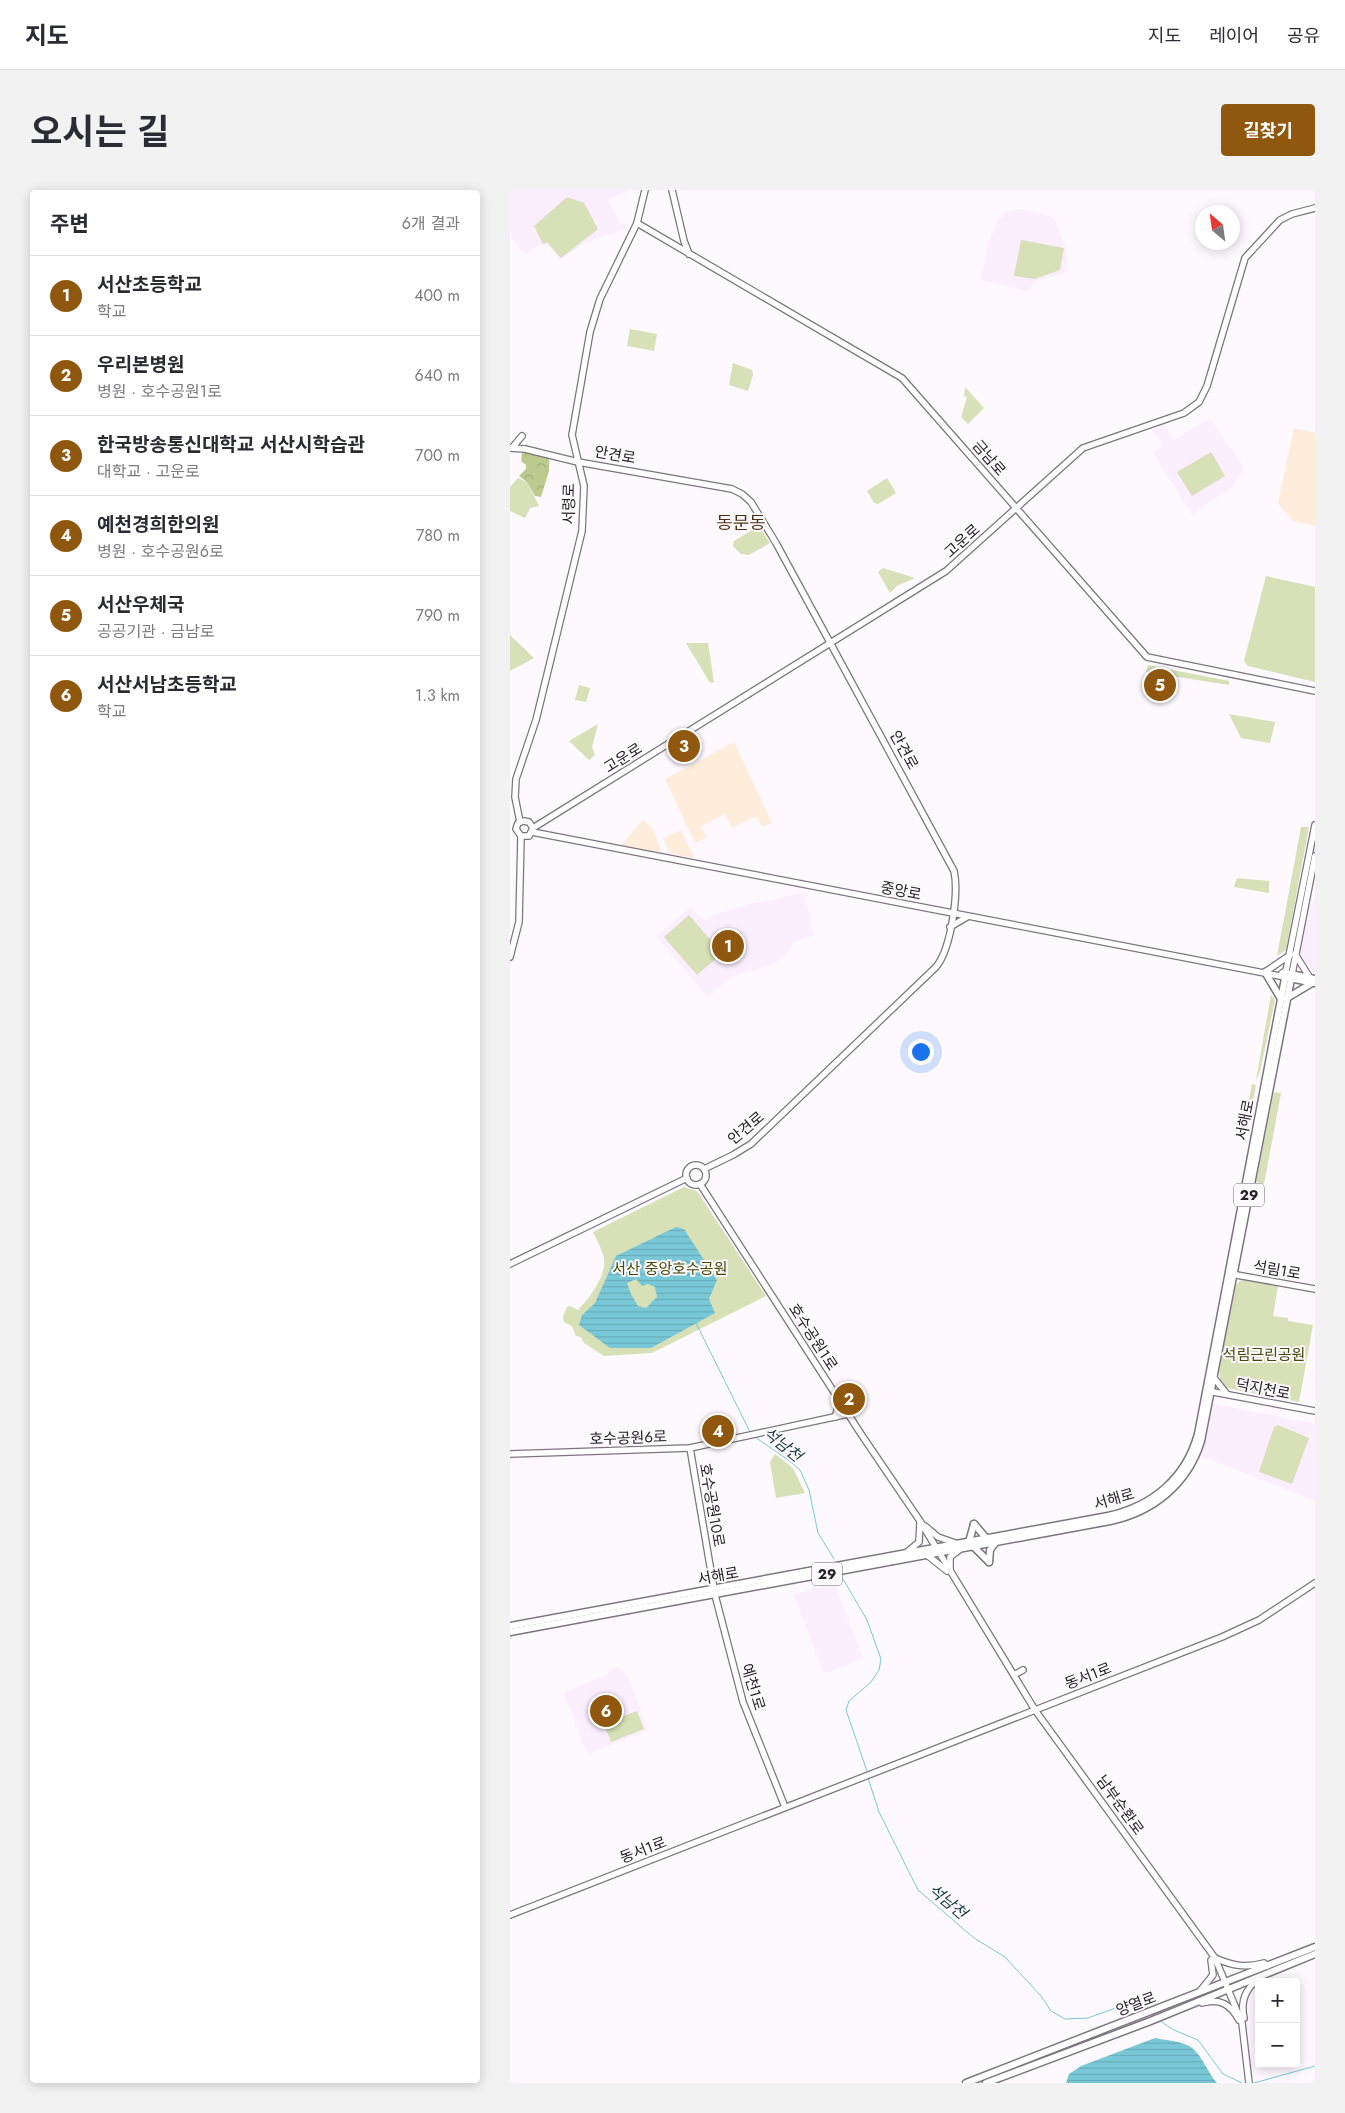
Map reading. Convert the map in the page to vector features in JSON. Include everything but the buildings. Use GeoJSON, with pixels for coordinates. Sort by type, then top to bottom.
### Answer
{"type":"FeatureCollection","features":[{"type":"Feature","properties":{"kind":"main road"},"geometry":{"type":"LineString","coordinates":[[1265,972],[1284,999],[1313,980]]}},
{"type":"Feature","properties":{"kind":"main road","name":"중앙로"},"geometry":{"type":"LineString","coordinates":[[1289,976],[1313,980]]}},
{"type":"Feature","properties":{"kind":"main road","name":"서해로"},"geometry":{"type":"LineString","coordinates":[[971,1544],[995,1543],[1120,1519],[1143,1510],[1159,1500],[1181,1479],[1196,1455],[1289,976]]}},
{"type":"Feature","properties":{"kind":"main road","name":"서해로"},"geometry":{"type":"LineString","coordinates":[[510,1632],[901,1555],[960,1547],[987,1539],[1122,1513],[1152,1499],[1172,1482],[1190,1457],[1198,1434],[1208,1391],[1214,1378],[1231,1274]]}},
{"type":"Feature","properties":{"kind":"main road"},"geometry":{"type":"LineString","coordinates":[[987,1539],[974,1524],[971,1544],[988,1562],[989,1553],[995,1543]]}},
{"type":"Feature","properties":{"kind":"main road","name":"서해로"},"geometry":{"type":"LineString","coordinates":[[510,1626],[927,1555],[938,1551]]}},
{"type":"Feature","properties":{"kind":"main road","name":"양열로"},"geometry":{"type":"LineString","coordinates":[[966,2083],[1155,2011],[1315,1947]]}},
{"type":"Feature","properties":{"kind":"main road","name":"양열로"},"geometry":{"type":"LineString","coordinates":[[987,2083],[1161,2017],[1315,1954]]}},
{"type":"Feature","properties":{"kind":"street","name":"서령로"},"geometry":{"type":"LineString","coordinates":[[520,822],[515,797],[516,779],[536,720],[580,541],[584,486],[572,435],[590,332],[600,299],[641,213],[645,190]]}},
{"type":"Feature","properties":{"kind":"street"},"geometry":{"type":"LineString","coordinates":[[672,190],[689,254]]}},
{"type":"Feature","properties":{"kind":"street","name":"고운로"},"geometry":{"type":"LineString","coordinates":[[522,837],[528,836],[532,830],[950,569],[1083,448],[1177,416],[1197,404],[1208,384],[1245,258],[1278,221],[1292,214],[1315,208]]}},
{"type":"Feature","properties":{"kind":"street"},"geometry":{"type":"LineString","coordinates":[[641,213],[650,231]]}},
{"type":"Feature","properties":{"kind":"street","name":"금남로"},"geometry":{"type":"LineString","coordinates":[[637,223],[899,375],[1147,657],[1315,692]]}},
{"type":"Feature","properties":{"kind":"street"},"geometry":{"type":"LineString","coordinates":[[510,448],[518,444],[522,436],[528,450]]}},
{"type":"Feature","properties":{"kind":"street","name":"안견로"},"geometry":{"type":"LineString","coordinates":[[510,448],[732,489],[743,494],[751,502],[768,530],[952,864],[956,880],[952,914],[945,951],[939,964],[900,1004],[751,1144],[704,1169]]}},
{"type":"Feature","properties":{"kind":"street"},"geometry":{"type":"LineString","coordinates":[[510,957],[519,922],[522,837],[516,830],[520,822],[528,822],[532,830]]}},
{"type":"Feature","properties":{"kind":"street","name":"서해로"},"geometry":{"type":"LineString","coordinates":[[1289,976],[1315,825]]}},
{"type":"Feature","properties":{"kind":"street","name":"중앙로"},"geometry":{"type":"LineString","coordinates":[[532,830],[952,914],[1289,976]]}},
{"type":"Feature","properties":{"kind":"street","name":"서해로"},"geometry":{"type":"LineString","coordinates":[[1292,955],[1315,856]]}},
{"type":"Feature","properties":{"kind":"street"},"geometry":{"type":"LineString","coordinates":[[950,927],[969,917]]}},
{"type":"Feature","properties":{"kind":"street"},"geometry":{"type":"LineString","coordinates":[[1265,972],[1292,955],[1313,980]]}},
{"type":"Feature","properties":{"kind":"street"},"geometry":{"type":"LineString","coordinates":[[698,1165],[704,1169],[706,1177],[700,1184],[692,1184],[687,1178],[686,1172],[691,1166],[698,1165]]}},
{"type":"Feature","properties":{"kind":"street"},"geometry":{"type":"LineString","coordinates":[[510,1264],[687,1178]]}},
{"type":"Feature","properties":{"kind":"street","name":"호수공원1로"},"geometry":{"type":"LineString","coordinates":[[700,1184],[938,1551]]}},
{"type":"Feature","properties":{"kind":"street","name":"석림1로"},"geometry":{"type":"LineString","coordinates":[[1231,1274],[1315,1289]]}},
{"type":"Feature","properties":{"kind":"street"},"geometry":{"type":"LineString","coordinates":[[1214,1378],[1221,1389],[1228,1394]]}},
{"type":"Feature","properties":{"kind":"street","name":"덕지천로"},"geometry":{"type":"LineString","coordinates":[[1208,1391],[1315,1412]]}},
{"type":"Feature","properties":{"kind":"street"},"geometry":{"type":"LineString","coordinates":[[835,1417],[840,1402]]}},
{"type":"Feature","properties":{"kind":"street"},"geometry":{"type":"LineString","coordinates":[[835,1417],[848,1414]]}},
{"type":"Feature","properties":{"kind":"street","name":"호수공원6로"},"geometry":{"type":"LineString","coordinates":[[510,1454],[690,1448],[835,1417]]}},
{"type":"Feature","properties":{"kind":"street","name":"호수공원10로"},"geometry":{"type":"LineString","coordinates":[[690,1448],[714,1592]]}},
{"type":"Feature","properties":{"kind":"street"},"geometry":{"type":"LineString","coordinates":[[920,1521],[938,1537],[960,1547],[949,1560],[954,1577]]}},
{"type":"Feature","properties":{"kind":"street"},"geometry":{"type":"LineString","coordinates":[[901,1555],[919,1542],[920,1521]]}},
{"type":"Feature","properties":{"kind":"street","name":"남부순환로"},"geometry":{"type":"LineString","coordinates":[[938,1551],[1036,1710],[1215,1958],[1230,1989],[1244,2029],[1249,2083]]}},
{"type":"Feature","properties":{"kind":"street"},"geometry":{"type":"LineString","coordinates":[[927,1555],[954,1577]]}},
{"type":"Feature","properties":{"kind":"street","name":"동서1로"},"geometry":{"type":"LineString","coordinates":[[510,1915],[1234,1632],[1274,1612],[1315,1583]]}},
{"type":"Feature","properties":{"kind":"street","name":"예천1로"},"geometry":{"type":"LineString","coordinates":[[714,1592],[743,1702],[785,1807]]}},
{"type":"Feature","properties":{"kind":"street"},"geometry":{"type":"LineString","coordinates":[[1014,1675],[1023,1670]]}},
{"type":"Feature","properties":{"kind":"street"},"geometry":{"type":"LineString","coordinates":[[1193,1995],[1210,1980],[1214,1972],[1212,1960],[1215,1958],[1234,1966],[1246,1967],[1264,1963],[1267,1966]]}},
{"type":"Feature","properties":{"kind":"street"},"geometry":{"type":"LineString","coordinates":[[1244,2029],[1246,2026],[1242,2008],[1244,1995],[1251,1985],[1265,1975]]}},
{"type":"Feature","properties":{"kind":"street"},"geometry":{"type":"LineString","coordinates":[[1200,2001],[1202,2003],[1216,2000],[1228,2004],[1244,2029]]}},
{"type":"Feature","properties":{"kind":"shaded area"},"geometry":{"type":"Polygon","coordinates":[[[510,190],[626,190],[628,192],[607,199],[620,223],[627,225],[625,229],[584,243],[560,261],[549,246],[540,244],[526,255],[516,244],[510,232],[510,190]]]}},
{"type":"Feature","properties":{"kind":"shaded area"},"geometry":{"type":"Polygon","coordinates":[[[1016,209],[1028,210],[1054,218],[1066,250],[1069,271],[1035,281],[1027,291],[981,280],[988,244],[997,223],[1004,213],[1016,209]]]}},
{"type":"Feature","properties":{"kind":"shaded area"},"geometry":{"type":"Polygon","coordinates":[[[1209,418],[1244,468],[1233,487],[1192,514],[1153,453],[1163,446],[1152,430],[1164,426],[1174,441],[1209,418]]]}},
{"type":"Feature","properties":{"kind":"shaded area"},"geometry":{"type":"Polygon","coordinates":[[[1294,428],[1315,433],[1315,526],[1293,521],[1278,503],[1294,428]]]}},
{"type":"Feature","properties":{"kind":"shaded area"},"geometry":{"type":"Polygon","coordinates":[[[734,742],[772,823],[762,827],[758,818],[754,817],[732,828],[725,814],[701,826],[706,838],[695,843],[665,779],[734,742]]]}},
{"type":"Feature","properties":{"kind":"shaded area"},"geometry":{"type":"Polygon","coordinates":[[[643,819],[653,829],[662,853],[621,846],[643,819]]]}},
{"type":"Feature","properties":{"kind":"shaded area"},"geometry":{"type":"Polygon","coordinates":[[[681,830],[694,858],[671,854],[663,838],[681,830]]]}},
{"type":"Feature","properties":{"kind":"shaded area"},"geometry":{"type":"Polygon","coordinates":[[[804,893],[814,935],[793,942],[789,951],[776,963],[731,977],[708,997],[656,936],[691,907],[705,922],[713,915],[741,906],[804,893]]]}},
{"type":"Feature","properties":{"kind":"shaded area"},"geometry":{"type":"Polygon","coordinates":[[[1315,900],[1315,976],[1299,952],[1307,910],[1315,900]]]}},
{"type":"Feature","properties":{"kind":"shaded area"},"geometry":{"type":"Polygon","coordinates":[[[1213,1404],[1315,1424],[1315,1501],[1201,1456],[1213,1404]]]}},
{"type":"Feature","properties":{"kind":"shaded area"},"geometry":{"type":"Polygon","coordinates":[[[834,1583],[863,1659],[824,1673],[794,1595],[834,1583]]]}},
{"type":"Feature","properties":{"kind":"shaded area"},"geometry":{"type":"Polygon","coordinates":[[[617,1667],[627,1674],[648,1730],[590,1753],[586,1751],[564,1692],[608,1674],[617,1667]]]}},
{"type":"Feature","properties":{"kind":"green space"},"geometry":{"type":"Polygon","coordinates":[[[567,197],[584,203],[598,229],[561,258],[547,242],[543,244],[534,226],[567,197]]]}},
{"type":"Feature","properties":{"kind":"green space"},"geometry":{"type":"Polygon","coordinates":[[[1021,240],[1064,248],[1060,270],[1035,279],[1014,276],[1021,240]]]}},
{"type":"Feature","properties":{"kind":"green space"},"geometry":{"type":"Polygon","coordinates":[[[630,329],[657,334],[654,351],[627,346],[630,329]]]}},
{"type":"Feature","properties":{"kind":"green space"},"geometry":{"type":"Polygon","coordinates":[[[733,363],[752,370],[753,375],[748,391],[729,385],[733,363]]]}},
{"type":"Feature","properties":{"kind":"green space"},"geometry":{"type":"Polygon","coordinates":[[[965,387],[984,408],[968,424],[961,417],[967,397],[964,396],[965,387]]]}},
{"type":"Feature","properties":{"kind":"green space"},"geometry":{"type":"Polygon","coordinates":[[[522,452],[549,458],[549,471],[541,497],[535,496],[527,482],[519,476],[526,469],[526,465],[521,461],[522,452]]]}},
{"type":"Feature","properties":{"kind":"green space"},"geometry":{"type":"Polygon","coordinates":[[[1211,452],[1225,476],[1192,496],[1177,472],[1211,452]]]}},
{"type":"Feature","properties":{"kind":"green space"},"geometry":{"type":"Polygon","coordinates":[[[518,478],[527,482],[539,506],[530,508],[525,518],[510,511],[510,487],[518,478]]]}},
{"type":"Feature","properties":{"kind":"green space"},"geometry":{"type":"Polygon","coordinates":[[[887,478],[896,493],[878,504],[874,503],[867,491],[887,478]]]}},
{"type":"Feature","properties":{"kind":"green space"},"geometry":{"type":"Polygon","coordinates":[[[759,526],[770,543],[749,555],[741,554],[733,546],[734,541],[759,526]]]}},
{"type":"Feature","properties":{"kind":"green space"},"geometry":{"type":"Polygon","coordinates":[[[883,568],[915,578],[897,586],[890,593],[878,572],[883,568]]]}},
{"type":"Feature","properties":{"kind":"green space"},"geometry":{"type":"Polygon","coordinates":[[[1266,576],[1315,587],[1315,682],[1248,666],[1244,661],[1266,576]]]}},
{"type":"Feature","properties":{"kind":"green space"},"geometry":{"type":"Polygon","coordinates":[[[510,635],[534,658],[510,671],[510,635]]]}},
{"type":"Feature","properties":{"kind":"green space"},"geometry":{"type":"Polygon","coordinates":[[[686,643],[708,643],[714,682],[710,683],[686,643]]]}},
{"type":"Feature","properties":{"kind":"green space"},"geometry":{"type":"Polygon","coordinates":[[[1148,665],[1229,681],[1229,685],[1146,672],[1148,665]]]}},
{"type":"Feature","properties":{"kind":"green space"},"geometry":{"type":"Polygon","coordinates":[[[579,685],[590,688],[586,702],[575,700],[579,685]]]}},
{"type":"Feature","properties":{"kind":"green space"},"geometry":{"type":"Polygon","coordinates":[[[1229,714],[1275,722],[1270,743],[1241,738],[1229,714]]]}},
{"type":"Feature","properties":{"kind":"green space"},"geometry":{"type":"Polygon","coordinates":[[[598,724],[592,747],[595,755],[589,760],[569,741],[598,724]]]}},
{"type":"Feature","properties":{"kind":"green space"},"geometry":{"type":"Polygon","coordinates":[[[1301,827],[1309,827],[1286,950],[1277,956],[1301,827]]]}},
{"type":"Feature","properties":{"kind":"green space"},"geometry":{"type":"Polygon","coordinates":[[[1237,878],[1269,881],[1269,893],[1234,887],[1237,878]]]}},
{"type":"Feature","properties":{"kind":"green space"},"geometry":{"type":"Polygon","coordinates":[[[689,915],[715,945],[719,956],[697,975],[664,937],[689,915]]]}},
{"type":"Feature","properties":{"kind":"green space"},"geometry":{"type":"Polygon","coordinates":[[[1271,995],[1275,1000],[1260,1072],[1256,1080],[1271,995]]]}},
{"type":"Feature","properties":{"kind":"green space"},"geometry":{"type":"Polygon","coordinates":[[[1252,1084],[1256,1085],[1247,1132],[1243,1132],[1252,1084]]]}},
{"type":"Feature","properties":{"kind":"green space"},"geometry":{"type":"Polygon","coordinates":[[[1274,1092],[1281,1093],[1264,1184],[1256,1182],[1274,1092]]]}},
{"type":"Feature","properties":{"kind":"green space","name":"서산 중앙호수공원"},"geometry":{"type":"Polygon","coordinates":[[[684,1187],[697,1191],[766,1296],[652,1353],[604,1356],[584,1343],[581,1337],[576,1336],[572,1326],[564,1322],[563,1316],[567,1307],[570,1306],[578,1310],[592,1293],[603,1272],[604,1258],[593,1232],[684,1187]]]}},
{"type":"Feature","properties":{"kind":"green space","name":"석림근린공원"},"geometry":{"type":"Polygon","coordinates":[[[1241,1280],[1278,1286],[1273,1316],[1288,1318],[1288,1321],[1313,1325],[1299,1402],[1227,1388],[1221,1384],[1219,1371],[1236,1285],[1241,1280]]]}},
{"type":"Feature","properties":{"kind":"green space"},"geometry":{"type":"Polygon","coordinates":[[[1278,1425],[1309,1438],[1292,1484],[1259,1472],[1274,1427],[1278,1425]]]}},
{"type":"Feature","properties":{"kind":"green space"},"geometry":{"type":"Polygon","coordinates":[[[775,1454],[793,1468],[805,1493],[776,1498],[770,1462],[775,1454]]]}},
{"type":"Feature","properties":{"kind":"green space"},"geometry":{"type":"Polygon","coordinates":[[[637,1711],[644,1729],[611,1742],[604,1723],[637,1711]]]}},
{"type":"Feature","properties":{"kind":"water"},"geometry":{"type":"Polygon","coordinates":[[[676,1227],[684,1229],[717,1280],[709,1299],[715,1313],[651,1348],[610,1348],[579,1325],[582,1315],[595,1303],[616,1256],[676,1227]],[[636,1279],[627,1283],[638,1306],[646,1308],[657,1297],[655,1287],[648,1284],[642,1286],[636,1279]]]}},
{"type":"Feature","properties":{"kind":"water"},"geometry":{"type":"Polygon","coordinates":[[[1155,2038],[1180,2042],[1192,2048],[1217,2083],[1066,2083],[1069,2074],[1081,2066],[1155,2038]]]}},
{"type":"Feature","properties":{"kind":"waterway","name":"석남천"},"geometry":{"type":"LineString","coordinates":[[696,1323],[750,1432]]}},
{"type":"Feature","properties":{"kind":"waterway","name":"석남천"},"geometry":{"type":"LineString","coordinates":[[755,1437],[800,1470],[809,1490],[818,1533],[834,1559]]}},
{"type":"Feature","properties":{"kind":"waterway","name":"석남천"},"geometry":{"type":"LineString","coordinates":[[843,1579],[867,1620],[881,1659],[879,1670],[871,1682],[849,1701],[846,1710],[868,1774]]}},
{"type":"Feature","properties":{"kind":"waterway","name":"석남천"},"geometry":{"type":"LineString","coordinates":[[868,1778],[879,1812],[918,1890],[974,1938],[1005,1957],[1041,1996],[1051,2011],[1065,2019],[1088,2018],[1132,2002],[1142,2004],[1147,2010]]}},
{"type":"Feature","properties":{"kind":"waterway","name":"석남천"},"geometry":{"type":"LineString","coordinates":[[1160,2021],[1174,2030],[1198,2040],[1223,2074],[1242,2083]]}},
{"type":"Feature","properties":{"kind":"waterway","name":"석남천"},"geometry":{"type":"LineString","coordinates":[[1254,2083],[1315,2066]]}},
{"type":"Feature","properties":{"kind":"place","name":"서산우체국"},"geometry":{"type":"Point","coordinates":[1160,685]}},
{"type":"Feature","properties":{"kind":"place","name":"한국방송통신대학교 서산시학습관"},"geometry":{"type":"Point","coordinates":[684,746]}},
{"type":"Feature","properties":{"kind":"place","name":"서산초등학교"},"geometry":{"type":"Point","coordinates":[728,946]}},
{"type":"Feature","properties":{"kind":"place","name":"우리본병원"},"geometry":{"type":"Point","coordinates":[849,1399]}},
{"type":"Feature","properties":{"kind":"place","name":"예천경희한의원"},"geometry":{"type":"Point","coordinates":[718,1431]}},
{"type":"Feature","properties":{"kind":"place","name":"서산서남초등학교"},"geometry":{"type":"Point","coordinates":[606,1711]}},
{"type":"Feature","properties":{"kind":"district","name":"동문동"},"geometry":{"type":"Point","coordinates":[741,523]}}]}
